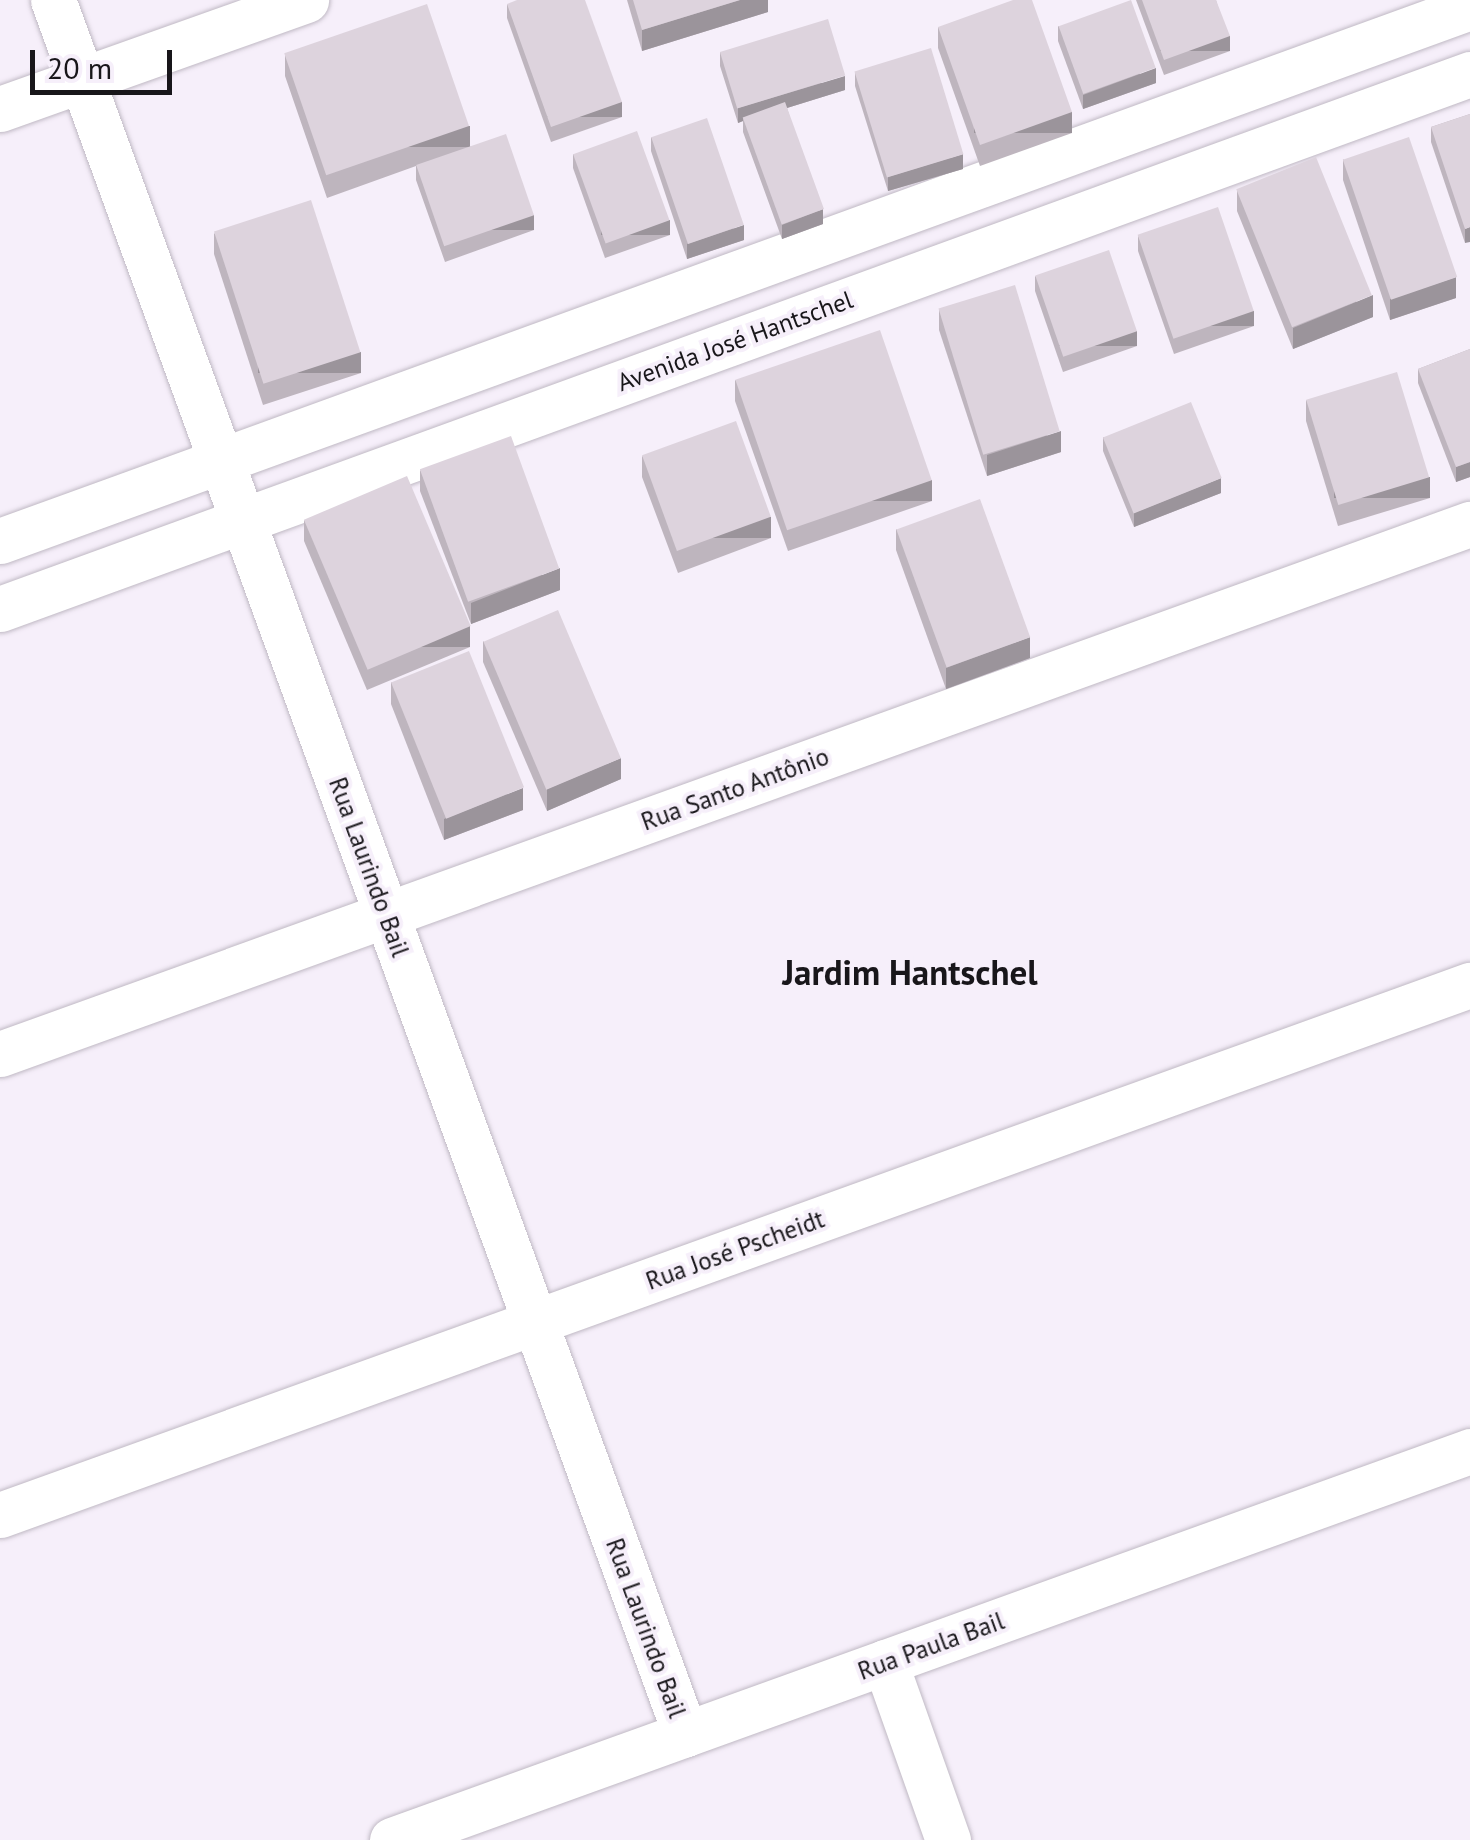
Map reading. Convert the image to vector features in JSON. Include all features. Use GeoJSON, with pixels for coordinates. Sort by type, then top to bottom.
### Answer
{"type":"FeatureCollection","features":[{"type":"Feature","properties":{"kind":"street","name":"Rua Laurindo Bail"},"geometry":{"type":"LineString","coordinates":[[53,0],[685,1734]]}},
{"type":"Feature","properties":{"kind":"street"},"geometry":{"type":"LineString","coordinates":[[0,109],[306,0]]}},
{"type":"Feature","properties":{"kind":"street"},"geometry":{"type":"LineString","coordinates":[[0,541],[1470,7]]}},
{"type":"Feature","properties":{"kind":"street","name":"Avenida José Hantschel"},"geometry":{"type":"LineString","coordinates":[[0,609],[1470,74]]}},
{"type":"Feature","properties":{"kind":"street","name":"Rua Santo Antônio"},"geometry":{"type":"LineString","coordinates":[[0,1054],[1470,524]]}},
{"type":"Feature","properties":{"kind":"street","name":"Rua José Pscheidt"},"geometry":{"type":"LineString","coordinates":[[0,1515],[1470,985]]}},
{"type":"Feature","properties":{"kind":"street","name":"Rua Paula Bail"},"geometry":{"type":"LineString","coordinates":[[392,1840],[1470,1451]]}},
{"type":"Feature","properties":{"kind":"street"},"geometry":{"type":"LineString","coordinates":[[885,1662],[948,1840]]}},
{"type":"Feature","properties":{"kind":"building"},"geometry":{"type":"Polygon","coordinates":[[[517,0],[585,0],[622,102],[551,127],[507,4],[517,0]]]}},
{"type":"Feature","properties":{"kind":"building"},"geometry":{"type":"Polygon","coordinates":[[[633,0],[740,0],[642,30],[633,0]]]}},
{"type":"Feature","properties":{"kind":"building"},"geometry":{"type":"Polygon","coordinates":[[[1013,0],[1032,0],[1072,112],[980,145],[938,27],[1013,0]]]}},
{"type":"Feature","properties":{"kind":"building"},"geometry":{"type":"Polygon","coordinates":[[[1131,0],[1156,68],[1083,94],[1059,26],[1131,0]]]}},
{"type":"Feature","properties":{"kind":"building"},"geometry":{"type":"Polygon","coordinates":[[[1142,0],[1216,0],[1230,36],[1164,60],[1142,0]]]}},
{"type":"Feature","properties":{"kind":"building"},"geometry":{"type":"Polygon","coordinates":[[[427,4],[469,126],[326,175],[284,53],[427,4]]]}},
{"type":"Feature","properties":{"kind":"building"},"geometry":{"type":"Polygon","coordinates":[[[828,19],[845,75],[737,108],[720,52],[828,19]]]}},
{"type":"Feature","properties":{"kind":"building"},"geometry":{"type":"Polygon","coordinates":[[[931,48],[963,154],[887,178],[854,71],[931,48]]]}},
{"type":"Feature","properties":{"kind":"building"},"geometry":{"type":"Polygon","coordinates":[[[785,102],[824,209],[782,225],[743,117],[785,102]]]}},
{"type":"Feature","properties":{"kind":"building"},"geometry":{"type":"Polygon","coordinates":[[[1470,114],[1470,227],[1465,229],[1431,127],[1470,114]]]}},
{"type":"Feature","properties":{"kind":"building"},"geometry":{"type":"Polygon","coordinates":[[[707,118],[744,225],[688,244],[651,137],[707,118]]]}},
{"type":"Feature","properties":{"kind":"building"},"geometry":{"type":"Polygon","coordinates":[[[637,131],[669,220],[606,244],[573,154],[637,131]]]}},
{"type":"Feature","properties":{"kind":"building"},"geometry":{"type":"Polygon","coordinates":[[[506,134],[534,215],[444,246],[416,165],[506,134]]]}},
{"type":"Feature","properties":{"kind":"building"},"geometry":{"type":"Polygon","coordinates":[[[1409,137],[1457,277],[1391,300],[1343,160],[1409,137]]]}},
{"type":"Feature","properties":{"kind":"building"},"geometry":{"type":"Polygon","coordinates":[[[1316,157],[1372,295],[1292,327],[1236,189],[1316,157]]]}},
{"type":"Feature","properties":{"kind":"building"},"geometry":{"type":"Polygon","coordinates":[[[311,200],[360,352],[263,384],[214,232],[311,200]]]}},
{"type":"Feature","properties":{"kind":"building"},"geometry":{"type":"Polygon","coordinates":[[[1218,207],[1254,311],[1173,339],[1138,235],[1218,207]]]}},
{"type":"Feature","properties":{"kind":"building"},"geometry":{"type":"Polygon","coordinates":[[[1109,250],[1137,331],[1063,357],[1035,275],[1109,250]]]}},
{"type":"Feature","properties":{"kind":"building"},"geometry":{"type":"Polygon","coordinates":[[[1015,285],[1060,431],[983,455],[938,308],[1015,285]]]}},
{"type":"Feature","properties":{"kind":"building"},"geometry":{"type":"Polygon","coordinates":[[[880,330],[932,480],[787,530],[735,380],[880,330]]]}},
{"type":"Feature","properties":{"kind":"building"},"geometry":{"type":"Polygon","coordinates":[[[1470,349],[1470,462],[1456,467],[1418,369],[1470,349]]]}},
{"type":"Feature","properties":{"kind":"building"},"geometry":{"type":"Polygon","coordinates":[[[1397,372],[1429,477],[1338,505],[1306,400],[1397,372]]]}},
{"type":"Feature","properties":{"kind":"building"},"geometry":{"type":"Polygon","coordinates":[[[1191,402],[1222,478],[1134,514],[1103,438],[1191,402]]]}},
{"type":"Feature","properties":{"kind":"building"},"geometry":{"type":"Polygon","coordinates":[[[736,421],[771,517],[677,551],[642,455],[736,421]]]}},
{"type":"Feature","properties":{"kind":"building"},"geometry":{"type":"Polygon","coordinates":[[[511,436],[559,568],[468,602],[420,469],[511,436]]]}},
{"type":"Feature","properties":{"kind":"building"},"geometry":{"type":"Polygon","coordinates":[[[407,476],[471,626],[368,670],[304,520],[407,476]]]}},
{"type":"Feature","properties":{"kind":"building"},"geometry":{"type":"Polygon","coordinates":[[[980,499],[1030,637],[947,668],[896,529],[980,499]]]}},
{"type":"Feature","properties":{"kind":"building"},"geometry":{"type":"Polygon","coordinates":[[[558,610],[621,758],[546,790],[483,642],[558,610]]]}},
{"type":"Feature","properties":{"kind":"building"},"geometry":{"type":"Polygon","coordinates":[[[469,651],[524,787],[446,819],[391,682],[469,651]]]}},
{"type":"Feature","properties":{"kind":"district","name":"Jardim Hantschel"},"geometry":{"type":"Point","coordinates":[910,972]}}]}
